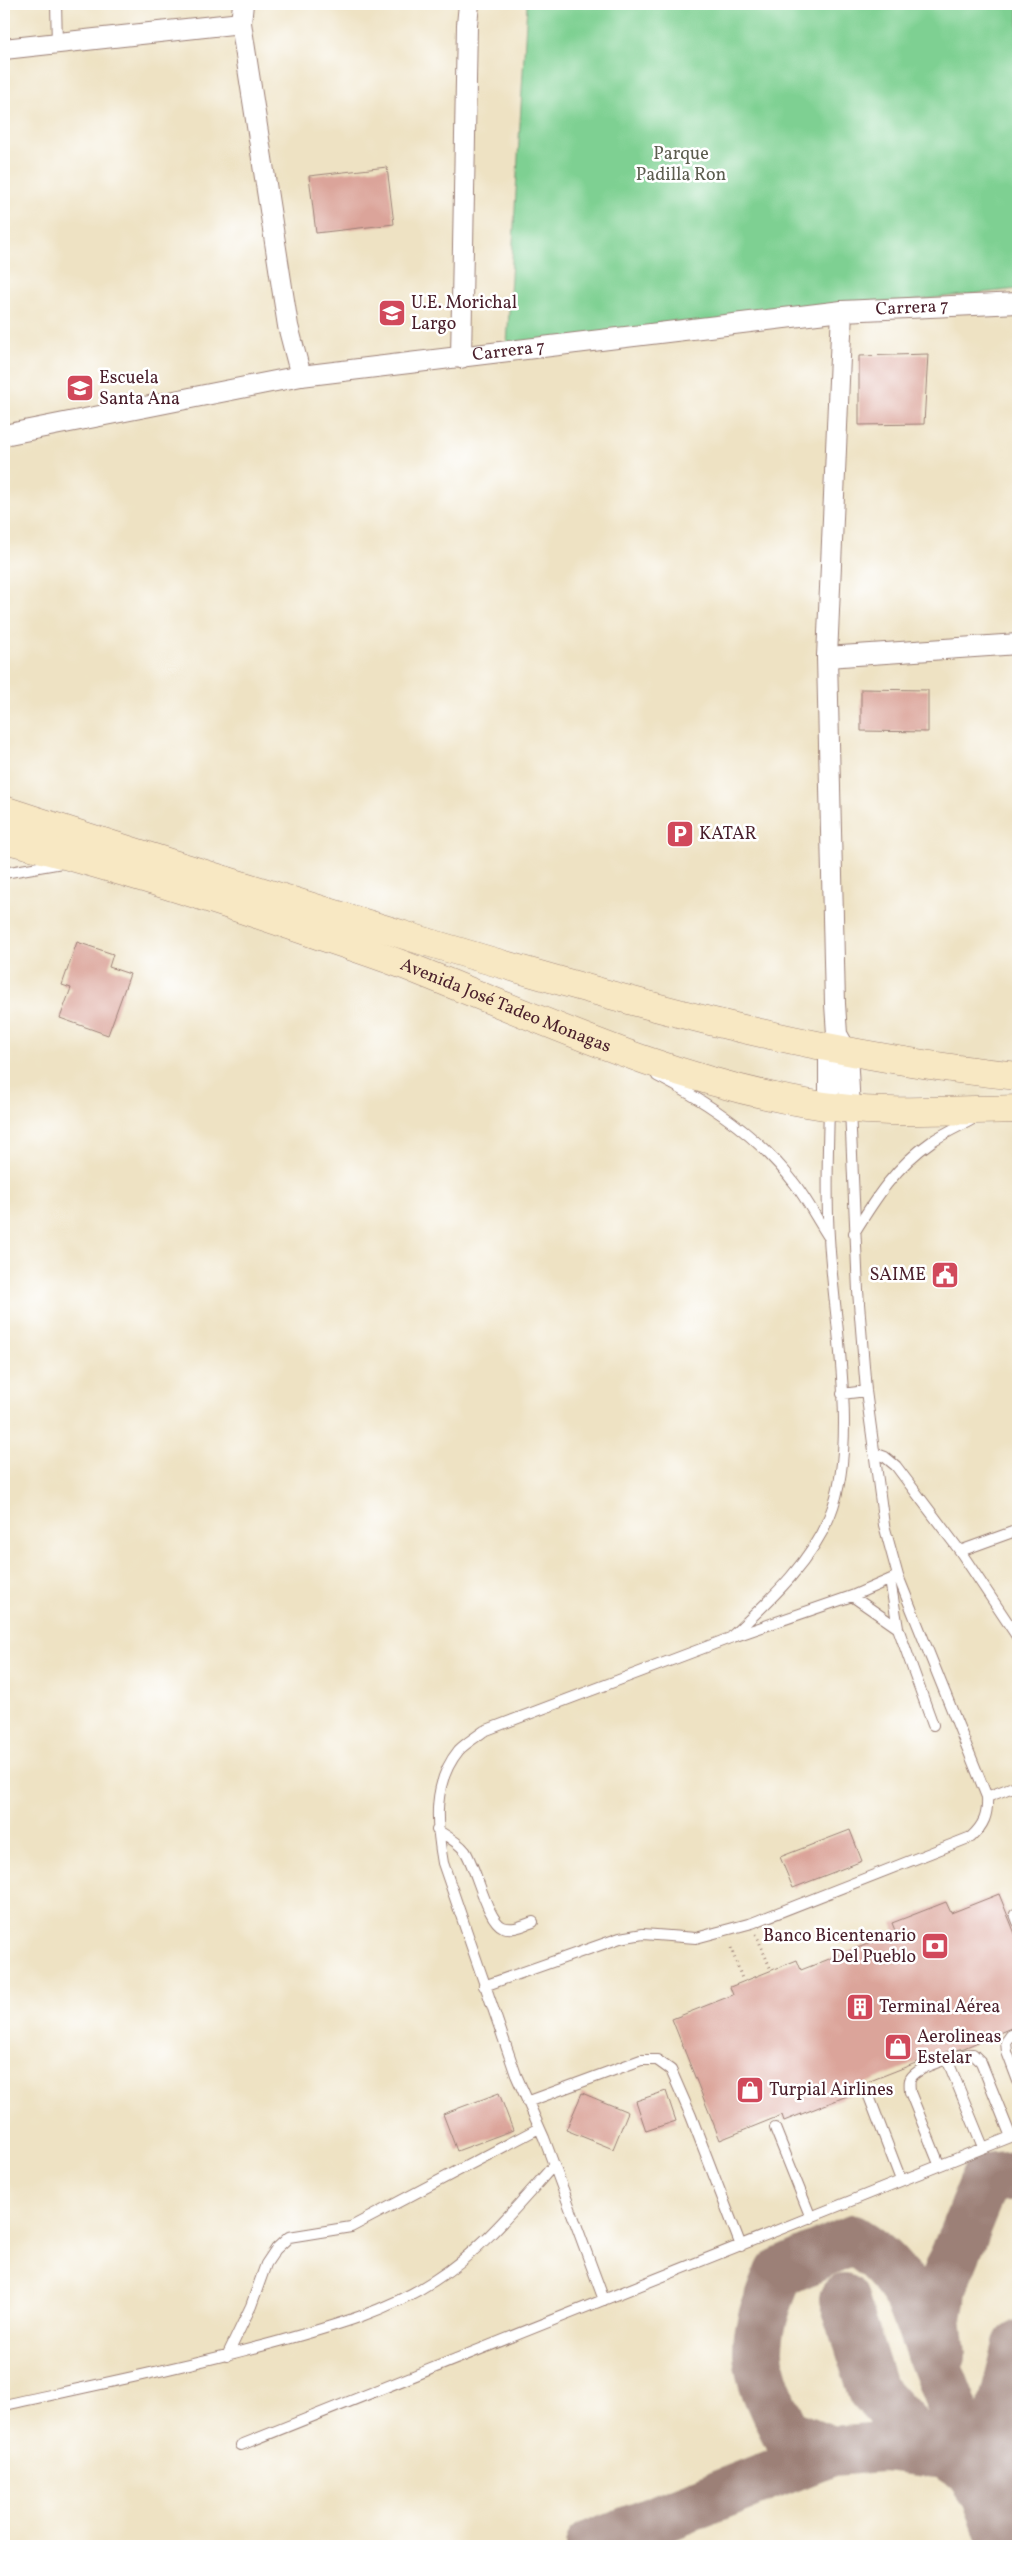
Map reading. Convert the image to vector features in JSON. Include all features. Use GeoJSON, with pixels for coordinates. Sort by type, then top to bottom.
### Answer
{"type":"FeatureCollection","features":[{"type":"Feature","properties":{"kind":"main road","name":"Avenida José Tadeo Monagas"},"geometry":{"type":"LineString","coordinates":[[4,810],[242,886],[561,982],[734,1027],[838,1045],[960,1070],[1018,1076]]}},
{"type":"Feature","properties":{"kind":"main road","name":"Avenida José Tadeo Monagas"},"geometry":{"type":"LineString","coordinates":[[4,840],[83,859],[245,910],[417,970],[583,1038],[720,1084],[772,1097],[839,1108],[1018,1109]]}},
{"type":"Feature","properties":{"kind":"street"},"geometry":{"type":"LineString","coordinates":[[461,358],[466,35],[469,4]]}},
{"type":"Feature","properties":{"kind":"street"},"geometry":{"type":"LineString","coordinates":[[4,49],[57,43],[242,13],[288,326],[301,376]]}},
{"type":"Feature","properties":{"kind":"street","name":"Carrera 7"},"geometry":{"type":"LineString","coordinates":[[4,435],[301,376],[842,311],[1018,302]]}},
{"type":"Feature","properties":{"kind":"street"},"geometry":{"type":"LineString","coordinates":[[839,1108],[827,657],[842,311]]}},
{"type":"Feature","properties":{"kind":"street"},"geometry":{"type":"LineString","coordinates":[[827,657],[1018,644]]}},
{"type":"Feature","properties":{"kind":"lane"},"geometry":{"type":"LineString","coordinates":[[56,4],[57,43]]}},
{"type":"Feature","properties":{"kind":"lane"},"geometry":{"type":"LineString","coordinates":[[4,873],[83,859]]}},
{"type":"Feature","properties":{"kind":"lane"},"geometry":{"type":"LineString","coordinates":[[583,1038],[687,1092],[752,1138],[794,1183],[829,1236]]}},
{"type":"Feature","properties":{"kind":"lane"},"geometry":{"type":"LineString","coordinates":[[839,1108],[854,1234],[866,1391],[884,1525],[894,1578],[898,1628],[933,1725]]}},
{"type":"Feature","properties":{"kind":"lane"},"geometry":{"type":"LineString","coordinates":[[730,1638],[769,1602],[794,1574],[811,1550],[830,1515],[841,1473],[842,1394],[829,1236],[839,1108]]}},
{"type":"Feature","properties":{"kind":"lane"},"geometry":{"type":"LineString","coordinates":[[854,1234],[879,1193],[902,1166],[931,1143],[990,1109]]}},
{"type":"Feature","properties":{"kind":"lane"},"geometry":{"type":"LineString","coordinates":[[842,1394],[866,1391]]}},
{"type":"Feature","properties":{"kind":"lane"},"geometry":{"type":"LineString","coordinates":[[874,1453],[885,1457],[896,1466],[960,1551],[1018,1638]]}},
{"type":"Feature","properties":{"kind":"lane"},"geometry":{"type":"LineString","coordinates":[[960,1551],[1018,1530]]}},
{"type":"Feature","properties":{"kind":"lane"},"geometry":{"type":"LineString","coordinates":[[604,2300],[484,1986],[444,1863],[437,1830],[437,1804],[445,1773],[460,1750],[484,1731],[730,1638],[852,1596],[894,1578]]}},
{"type":"Feature","properties":{"kind":"lane"},"geometry":{"type":"LineString","coordinates":[[484,1986],[620,1938],[643,1934],[696,1938],[752,1923],[971,1837],[982,1826],[988,1812],[988,1798],[894,1578]]}},
{"type":"Feature","properties":{"kind":"lane"},"geometry":{"type":"LineString","coordinates":[[852,1596],[898,1628]]}},
{"type":"Feature","properties":{"kind":"lane"},"geometry":{"type":"LineString","coordinates":[[988,1798],[1018,1785]]}},
{"type":"Feature","properties":{"kind":"lane"},"geometry":{"type":"LineString","coordinates":[[437,1830],[464,1849],[472,1863],[494,1920],[502,1927],[515,1928],[533,1922]]}},
{"type":"Feature","properties":{"kind":"lane"},"geometry":{"type":"LineString","coordinates":[[1018,2032],[1012,2034],[1006,2042],[1007,2052],[1018,2081]]}},
{"type":"Feature","properties":{"kind":"lane"},"geometry":{"type":"LineString","coordinates":[[241,2445],[1015,2135],[981,2062],[973,2054],[963,2054],[915,2072],[909,2080],[910,2092],[939,2164]]}},
{"type":"Feature","properties":{"kind":"lane"},"geometry":{"type":"LineString","coordinates":[[947,2059],[982,2147]]}},
{"type":"Feature","properties":{"kind":"lane"},"geometry":{"type":"LineString","coordinates":[[527,2102],[641,2060],[658,2060],[670,2070],[681,2093],[741,2246]]}},
{"type":"Feature","properties":{"kind":"lane"},"geometry":{"type":"LineString","coordinates":[[867,2091],[901,2180]]}},
{"type":"Feature","properties":{"kind":"lane"},"geometry":{"type":"LineString","coordinates":[[227,2356],[251,2306],[266,2264],[276,2248],[289,2237],[351,2227],[539,2128]]}},
{"type":"Feature","properties":{"kind":"lane"},"geometry":{"type":"LineString","coordinates":[[776,2128],[811,2218]]}},
{"type":"Feature","properties":{"kind":"lane"},"geometry":{"type":"LineString","coordinates":[[4,2405],[227,2356],[379,2310],[434,2281],[464,2260],[492,2233],[554,2165]]}},
{"type":"Feature","properties":{"kind":"path"},"geometry":{"type":"LineString","coordinates":[[756,1934],[771,1970]]}},
{"type":"Feature","properties":{"kind":"path"},"geometry":{"type":"LineString","coordinates":[[731,1948],[743,1981]]}},
{"type":"Feature","properties":{"kind":"green space","name":"Parque Padilla Ron"},"geometry":{"type":"Polygon","coordinates":[[[527,4],[1018,4],[1018,289],[507,345],[527,4]]]}},
{"type":"Feature","properties":{"kind":"building"},"geometry":{"type":"Polygon","coordinates":[[[387,167],[394,224],[316,233],[309,176],[387,167]]]}},
{"type":"Feature","properties":{"kind":"building"},"geometry":{"type":"Polygon","coordinates":[[[928,354],[924,424],[859,425],[859,356],[928,354]]]}},
{"type":"Feature","properties":{"kind":"building"},"geometry":{"type":"Polygon","coordinates":[[[861,689],[928,690],[928,732],[861,731],[861,689]]]}},
{"type":"Feature","properties":{"kind":"building"},"geometry":{"type":"Polygon","coordinates":[[[77,942],[113,954],[109,967],[130,974],[108,1035],[60,1018],[71,988],[62,985],[77,942]]]}},
{"type":"Feature","properties":{"kind":"building"},"geometry":{"type":"Polygon","coordinates":[[[850,1830],[862,1861],[793,1888],[780,1857],[850,1830]]]}},
{"type":"Feature","properties":{"kind":"building","name":"Terminal Aérea"},"geometry":{"type":"Polygon","coordinates":[[[999,1894],[1018,1941],[1018,2025],[964,2048],[941,2053],[850,2089],[852,2094],[784,2121],[782,2115],[720,2140],[672,2019],[733,1995],[730,1987],[797,1960],[801,1970],[896,1933],[892,1923],[946,1902],[951,1913],[999,1894]]]}},
{"type":"Feature","properties":{"kind":"building"},"geometry":{"type":"Polygon","coordinates":[[[666,2091],[676,2121],[646,2131],[636,2101],[666,2091]]]}},
{"type":"Feature","properties":{"kind":"building"},"geometry":{"type":"Polygon","coordinates":[[[499,2093],[513,2130],[457,2151],[443,2114],[499,2093]]]}},
{"type":"Feature","properties":{"kind":"building"},"geometry":{"type":"Polygon","coordinates":[[[582,2093],[628,2112],[613,2149],[566,2130],[582,2093]]]}},
{"type":"Feature","properties":{"kind":"taxiway"},"geometry":{"type":"LineString","coordinates":[[941,2355],[937,2317],[943,2285],[986,2179],[1018,2176]]}},
{"type":"Feature","properties":{"kind":"taxiway"},"geometry":{"type":"LineString","coordinates":[[832,2451],[786,2433],[774,2409],[760,2371],[759,2337],[769,2298],[779,2273],[853,2240],[886,2266],[910,2298],[1006,2546]]}},
{"type":"Feature","properties":{"kind":"taxiway"},"geometry":{"type":"LineString","coordinates":[[844,2299],[873,2391],[909,2430],[945,2454]]}},
{"type":"Feature","properties":{"kind":"taxiway"},"geometry":{"type":"LineString","coordinates":[[990,2497],[997,2432],[1018,2345]]}},
{"type":"Feature","properties":{"kind":"taxiway"},"geometry":{"type":"LineString","coordinates":[[590,2546],[832,2451],[881,2447],[945,2454],[969,2470],[983,2490]]}},
{"type":"Feature","properties":{"kind":"place","name":"U.E. Morichal Largo"},"geometry":{"type":"Point","coordinates":[392,313]}},
{"type":"Feature","properties":{"kind":"place","name":"Escuela Santa Ana"},"geometry":{"type":"Point","coordinates":[80,388]}},
{"type":"Feature","properties":{"kind":"place","name":"KATAR"},"geometry":{"type":"Point","coordinates":[680,834]}},
{"type":"Feature","properties":{"kind":"place","name":"SAIME"},"geometry":{"type":"Point","coordinates":[945,1275]}},
{"type":"Feature","properties":{"kind":"place","name":"Banco Bicentenario Del Pueblo"},"geometry":{"type":"Point","coordinates":[935,1946]}},
{"type":"Feature","properties":{"kind":"place","name":"Terminal Aérea"},"geometry":{"type":"Point","coordinates":[860,2007]}},
{"type":"Feature","properties":{"kind":"place","name":"Aerolineas Estelar"},"geometry":{"type":"Point","coordinates":[898,2047]}},
{"type":"Feature","properties":{"kind":"place","name":"Turpial Airlines"},"geometry":{"type":"Point","coordinates":[750,2090]}}]}
